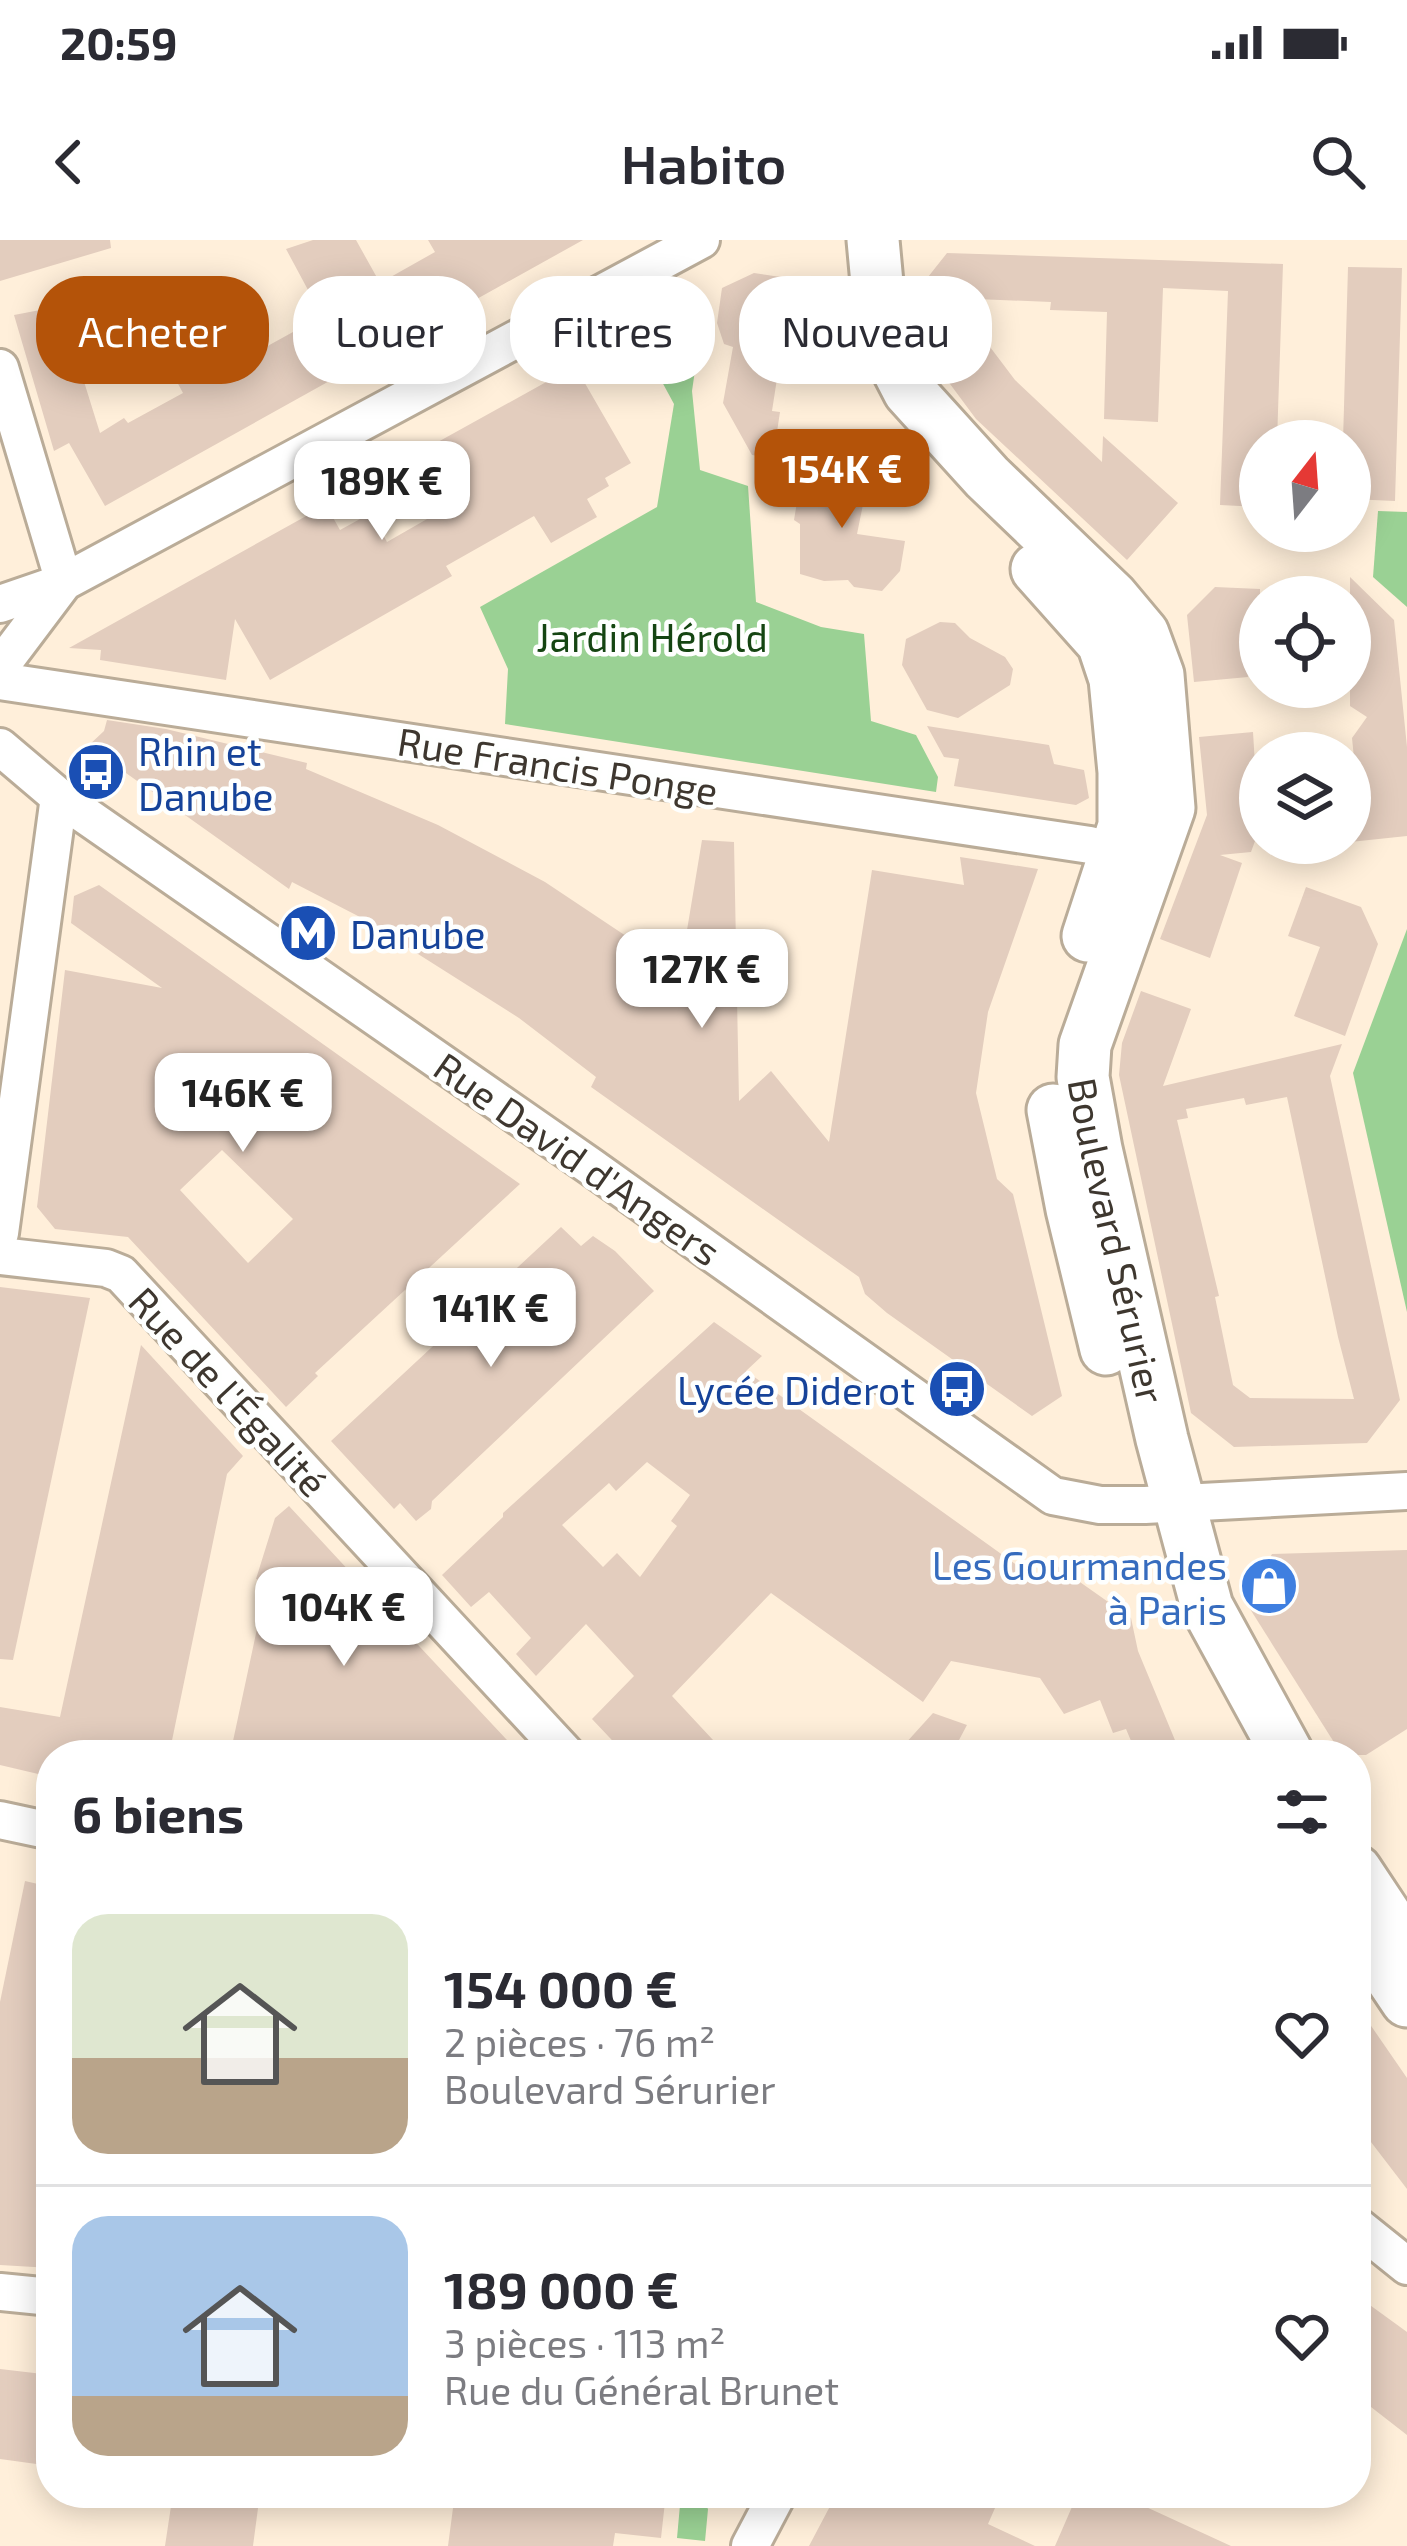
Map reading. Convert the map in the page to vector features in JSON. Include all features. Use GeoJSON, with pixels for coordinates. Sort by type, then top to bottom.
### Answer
{"type":"FeatureCollection","features":[{"type":"Feature","properties":{"kind":"street"},"geometry":{"type":"LineString","coordinates":[[0,604],[64,582],[701,240]]}},
{"type":"Feature","properties":{"kind":"street","name":"Boulevard Sérurier"},"geometry":{"type":"LineString","coordinates":[[840,240],[855,328],[871,384],[890,415],[928,463],[1028,560],[1103,643],[1114,680],[1126,796],[1124,826],[1055,1024],[1048,1076],[1072,1209],[1161,1504],[1212,1621],[1279,1740]]}},
{"type":"Feature","properties":{"kind":"street","name":"Boulevard Sérurier"},"geometry":{"type":"LineString","coordinates":[[873,240],[878,294],[894,362],[909,391],[987,476],[1112,597],[1143,634],[1157,675],[1169,808],[1085,1045],[1083,1077],[1179,1613],[1250,1740]]}},
{"type":"Feature","properties":{"kind":"street"},"geometry":{"type":"LineString","coordinates":[[0,368],[64,582]]}},
{"type":"Feature","properties":{"kind":"street"},"geometry":{"type":"LineString","coordinates":[[0,667],[64,582]]}},
{"type":"Feature","properties":{"kind":"street","name":"Rue Francis Ponge"},"geometry":{"type":"LineString","coordinates":[[0,681],[1115,852]]}},
{"type":"Feature","properties":{"kind":"street","name":"Rue David d'Angers"},"geometry":{"type":"LineString","coordinates":[[0,747],[59,796],[1053,1496],[1100,1505],[1407,1491]]}},
{"type":"Feature","properties":{"kind":"street"},"geometry":{"type":"LineString","coordinates":[[0,1233],[59,796]]}},
{"type":"Feature","properties":{"kind":"street","name":"Rue de l'Égalité"},"geometry":{"type":"LineString","coordinates":[[0,1256],[106,1268],[121,1274],[553,1740]]}},
{"type":"Feature","properties":{"kind":"street"},"geometry":{"type":"LineString","coordinates":[[0,1820],[36,1828]]}},
{"type":"Feature","properties":{"kind":"street"},"geometry":{"type":"LineString","coordinates":[[1371,1894],[1407,1948]]}},
{"type":"Feature","properties":{"kind":"street"},"geometry":{"type":"LineString","coordinates":[[1371,1947],[1407,2001]]}},
{"type":"Feature","properties":{"kind":"street"},"geometry":{"type":"LineString","coordinates":[[1371,2237],[1407,2266]]}},
{"type":"Feature","properties":{"kind":"street"},"geometry":{"type":"LineString","coordinates":[[0,2292],[36,2296]]}},
{"type":"Feature","properties":{"kind":"street"},"geometry":{"type":"LineString","coordinates":[[750,2546],[769,2508]]}},
{"type":"Feature","properties":{"kind":"green space","name":"Jardin Hérold"},"geometry":{"type":"Polygon","coordinates":[[[663,384],[693,384],[700,470],[748,486],[756,602],[821,627],[864,634],[871,721],[916,735],[938,777],[936,792],[505,724],[508,669],[480,607],[657,507],[674,404],[663,384]]]}},
{"type":"Feature","properties":{"kind":"green space"},"geometry":{"type":"Polygon","coordinates":[[[1378,511],[1407,512],[1407,607],[1373,577],[1378,511]]]}},
{"type":"Feature","properties":{"kind":"green space"},"geometry":{"type":"Polygon","coordinates":[[[1407,929],[1407,1312],[1353,1073],[1407,929]]]}},
{"type":"Feature","properties":{"kind":"green space"},"geometry":{"type":"Polygon","coordinates":[[[680,2508],[707,2508],[705,2541],[677,2538],[680,2508]]]}},
{"type":"Feature","properties":{"kind":"building"},"geometry":{"type":"Polygon","coordinates":[[[0,240],[110,240],[111,248],[0,281],[0,240]]]}},
{"type":"Feature","properties":{"kind":"building"},"geometry":{"type":"Polygon","coordinates":[[[313,240],[356,240],[376,276],[301,276],[286,249],[313,240]]]}},
{"type":"Feature","properties":{"kind":"building"},"geometry":{"type":"Polygon","coordinates":[[[428,240],[583,240],[518,276],[510,276],[510,281],[486,294],[486,276],[392,276],[435,252],[428,240]]]}},
{"type":"Feature","properties":{"kind":"building"},"geometry":{"type":"Polygon","coordinates":[[[947,253],[1283,264],[1278,420],[1239,420],[1239,506],[1220,505],[1228,291],[1163,288],[1158,422],[1104,419],[1107,312],[1050,310],[1051,302],[992,300],[992,276],[929,276],[947,253]]]}},
{"type":"Feature","properties":{"kind":"building"},"geometry":{"type":"Polygon","coordinates":[[[1348,267],[1402,268],[1395,501],[1371,500],[1371,420],[1344,420],[1348,267]]]}},
{"type":"Feature","properties":{"kind":"building"},"geometry":{"type":"Polygon","coordinates":[[[739,280],[739,384],[776,384],[772,411],[780,412],[773,458],[752,455],[723,403],[733,347],[724,344],[717,323],[722,288],[739,280]]]}},
{"type":"Feature","properties":{"kind":"building"},"geometry":{"type":"Polygon","coordinates":[[[36,311],[36,384],[85,384],[100,433],[183,393],[178,384],[269,384],[269,345],[293,332],[293,384],[324,384],[105,506],[69,443],[54,451],[14,315],[36,311]]]}},
{"type":"Feature","properties":{"kind":"building"},"geometry":{"type":"Polygon","coordinates":[[[992,350],[1015,380],[1102,462],[1103,436],[1178,503],[1127,560],[976,419],[950,384],[992,384],[992,350]]]}},
{"type":"Feature","properties":{"kind":"building"},"geometry":{"type":"Polygon","coordinates":[[[543,384],[585,384],[631,463],[605,478],[609,486],[587,499],[597,517],[551,543],[534,516],[446,566],[452,576],[270,680],[235,619],[226,680],[100,660],[101,650],[69,648],[326,505],[340,530],[371,513],[387,542],[448,507],[418,453],[543,384]]]}},
{"type":"Feature","properties":{"kind":"building"},"geometry":{"type":"Polygon","coordinates":[[[821,462],[870,470],[857,534],[905,541],[900,571],[882,591],[854,587],[848,580],[824,581],[800,574],[800,524],[794,520],[801,478],[821,462]]]}},
{"type":"Feature","properties":{"kind":"building"},"geometry":{"type":"Polygon","coordinates":[[[1215,587],[1239,588],[1239,678],[1194,682],[1187,615],[1215,587]]]}},
{"type":"Feature","properties":{"kind":"building"},"geometry":{"type":"Polygon","coordinates":[[[1371,598],[1394,620],[1407,747],[1407,836],[1371,840],[1371,732],[1356,732],[1367,717],[1353,708],[1371,708],[1371,598]]]}},
{"type":"Feature","properties":{"kind":"building"},"geometry":{"type":"Polygon","coordinates":[[[940,622],[955,623],[970,638],[1005,657],[1013,669],[1010,685],[958,718],[927,710],[902,665],[906,639],[940,622]]]}},
{"type":"Feature","properties":{"kind":"building"},"geometry":{"type":"Polygon","coordinates":[[[107,720],[166,729],[307,763],[306,769],[438,825],[545,882],[680,972],[702,840],[734,842],[739,1101],[771,1071],[829,1142],[872,870],[964,885],[960,857],[1038,869],[988,1012],[976,1093],[997,1179],[1013,1194],[1062,1396],[1032,1416],[887,1313],[865,1294],[859,1277],[591,1087],[596,1077],[519,1018],[358,916],[292,882],[289,889],[88,746],[104,731],[107,720]]]}},
{"type":"Feature","properties":{"kind":"building"},"geometry":{"type":"Polygon","coordinates":[[[927,726],[1049,745],[1054,764],[1084,770],[1089,798],[1076,805],[954,786],[959,759],[944,757],[927,726]]]}},
{"type":"Feature","properties":{"kind":"building"},"geometry":{"type":"Polygon","coordinates":[[[1239,733],[1239,853],[1220,855],[1242,864],[1210,958],[1160,939],[1207,815],[1199,737],[1239,733]]]}},
{"type":"Feature","properties":{"kind":"building"},"geometry":{"type":"Polygon","coordinates":[[[99,885],[520,1184],[315,1373],[318,1376],[286,1407],[128,1237],[55,1229],[37,1207],[65,970],[162,988],[71,923],[74,896],[99,885]],[[222,1150],[180,1190],[248,1263],[293,1219],[222,1150]]]}},
{"type":"Feature","properties":{"kind":"building"},"geometry":{"type":"Polygon","coordinates":[[[1306,887],[1361,907],[1378,944],[1345,1036],[1294,1016],[1320,947],[1288,936],[1306,887]]]}},
{"type":"Feature","properties":{"kind":"building"},"geometry":{"type":"Polygon","coordinates":[[[1141,991],[1191,1009],[1163,1086],[1342,1044],[1330,1076],[1400,1400],[1367,1443],[1234,1447],[1191,1413],[1119,1075],[1122,1043],[1141,991]],[[1287,1097],[1246,1105],[1244,1098],[1186,1109],[1188,1118],[1177,1120],[1219,1296],[1215,1297],[1233,1385],[1250,1398],[1354,1399],[1287,1097]]]}},
{"type":"Feature","properties":{"kind":"building"},"geometry":{"type":"Polygon","coordinates":[[[561,1227],[581,1246],[593,1236],[615,1251],[654,1291],[416,1521],[400,1503],[394,1509],[331,1441],[561,1227]]]}},
{"type":"Feature","properties":{"kind":"building"},"geometry":{"type":"Polygon","coordinates":[[[0,1287],[90,1298],[13,1660],[0,1659],[0,1287]]]}},
{"type":"Feature","properties":{"kind":"building"},"geometry":{"type":"Polygon","coordinates":[[[714,1322],[762,1356],[746,1371],[1039,1581],[1050,1561],[1131,1618],[1138,1651],[1175,1740],[1131,1740],[1126,1729],[1113,1733],[1100,1700],[1064,1714],[1040,1678],[951,1661],[923,1702],[771,1593],[672,1696],[713,1740],[612,1740],[592,1719],[634,1676],[586,1624],[536,1676],[516,1654],[531,1638],[489,1592],[471,1607],[442,1575],[714,1322]],[[647,1462],[616,1491],[609,1483],[562,1525],[603,1567],[617,1553],[640,1577],[677,1526],[671,1521],[690,1495],[647,1462]]]}},
{"type":"Feature","properties":{"kind":"building"},"geometry":{"type":"Polygon","coordinates":[[[141,1345],[243,1456],[227,1474],[172,1740],[36,1740],[36,1773],[0,1765],[0,1707],[60,1717],[141,1345]]]}},
{"type":"Feature","properties":{"kind":"building"},"geometry":{"type":"Polygon","coordinates":[[[289,1506],[507,1740],[233,1740],[267,1582],[256,1579],[275,1518],[289,1506]]]}},
{"type":"Feature","properties":{"kind":"building"},"geometry":{"type":"Polygon","coordinates":[[[1407,1550],[1407,1729],[1371,1752],[1371,1740],[1333,1740],[1245,1601],[1272,1554],[1407,1550]]]}},
{"type":"Feature","properties":{"kind":"building"},"geometry":{"type":"Polygon","coordinates":[[[933,1713],[967,1725],[959,1740],[909,1740],[933,1713]]]}},
{"type":"Feature","properties":{"kind":"building"},"geometry":{"type":"Polygon","coordinates":[[[25,1881],[36,1884],[36,2267],[0,2265],[0,2002],[25,1881]]]}},
{"type":"Feature","properties":{"kind":"building"},"geometry":{"type":"Polygon","coordinates":[[[1371,2026],[1407,2078],[1407,2189],[1371,2142],[1371,2026]]]}},
{"type":"Feature","properties":{"kind":"building"},"geometry":{"type":"Polygon","coordinates":[[[1371,2306],[1407,2332],[1407,2435],[1371,2407],[1371,2306]]]}},
{"type":"Feature","properties":{"kind":"building"},"geometry":{"type":"Polygon","coordinates":[[[0,2369],[36,2373],[36,2464],[0,2459],[0,2369]]]}},
{"type":"Feature","properties":{"kind":"building"},"geometry":{"type":"Polygon","coordinates":[[[171,2508],[258,2508],[253,2546],[165,2546],[171,2508]]]}},
{"type":"Feature","properties":{"kind":"building"},"geometry":{"type":"Polygon","coordinates":[[[453,2508],[664,2508],[661,2538],[615,2533],[613,2546],[448,2546],[453,2508]]]}},
{"type":"Feature","properties":{"kind":"building"},"geometry":{"type":"Polygon","coordinates":[[[829,2508],[995,2508],[988,2524],[1035,2546],[809,2546],[829,2508]]]}},
{"type":"Feature","properties":{"kind":"building"},"geometry":{"type":"Polygon","coordinates":[[[1071,2508],[1148,2508],[1231,2546],[1055,2546],[1071,2508]]]}},
{"type":"Feature","properties":{"kind":"place","name":"Rhin et Danube"},"geometry":{"type":"Point","coordinates":[96,772]}},
{"type":"Feature","properties":{"kind":"place","name":"Danube"},"geometry":{"type":"Point","coordinates":[308,933]}},
{"type":"Feature","properties":{"kind":"place","name":"Lycée Diderot"},"geometry":{"type":"Point","coordinates":[957,1389]}},
{"type":"Feature","properties":{"kind":"place","name":"Les Gourmandes à Paris"},"geometry":{"type":"Point","coordinates":[1269,1586]}}]}
